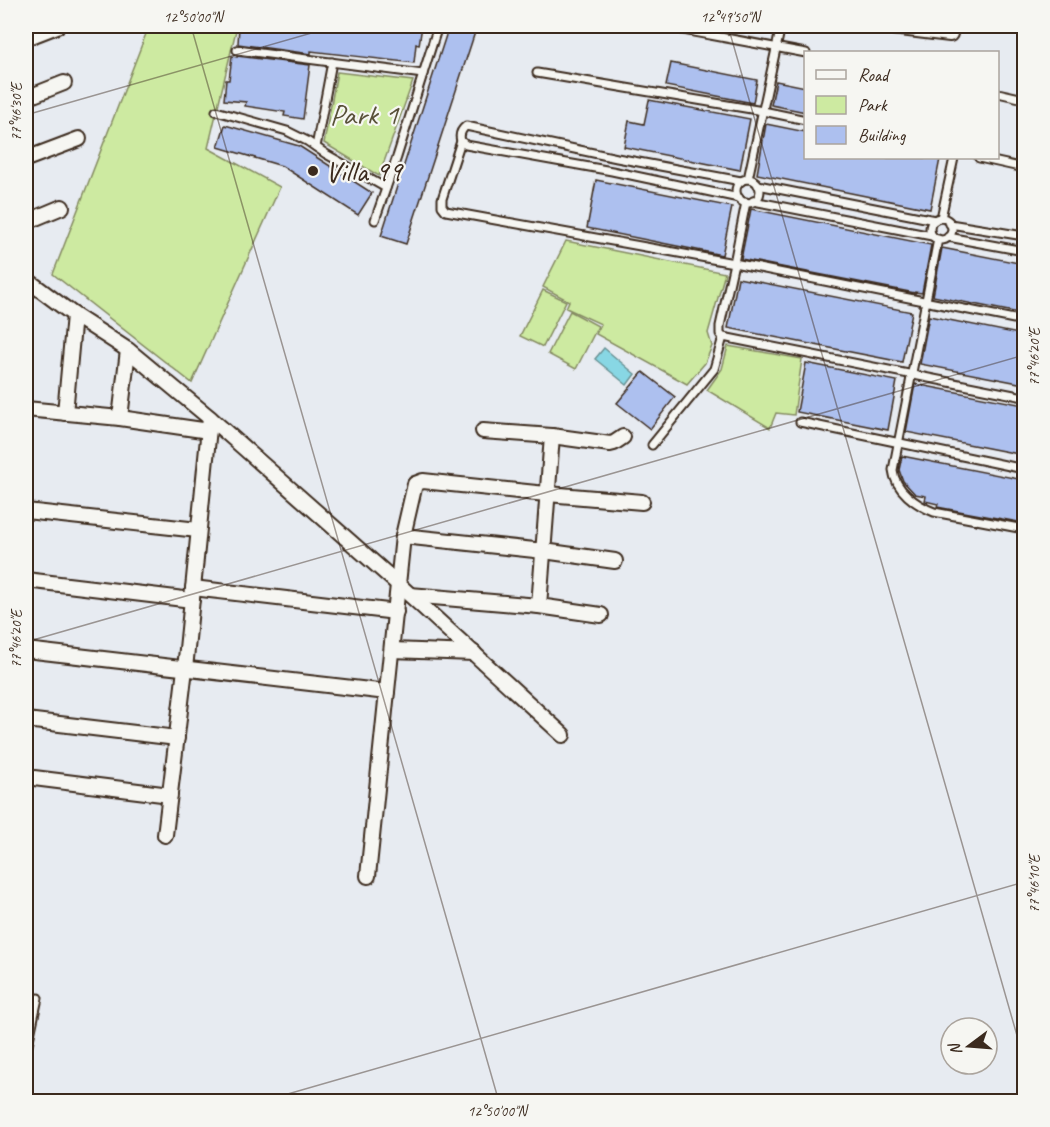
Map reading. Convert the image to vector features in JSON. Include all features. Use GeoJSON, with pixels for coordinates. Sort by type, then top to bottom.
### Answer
{"type":"FeatureCollection","features":[{"type":"Feature","properties":{"kind":"street"},"geometry":{"type":"LineString","coordinates":[[26,38],[57,26]]}},
{"type":"Feature","properties":{"kind":"street"},"geometry":{"type":"LineString","coordinates":[[884,26],[950,34]]}},
{"type":"Feature","properties":{"kind":"street"},"geometry":{"type":"LineString","coordinates":[[26,98],[64,83]]}},
{"type":"Feature","properties":{"kind":"street"},"geometry":{"type":"LineString","coordinates":[[26,159],[79,139]]}},
{"type":"Feature","properties":{"kind":"street"},"geometry":{"type":"LineString","coordinates":[[26,222],[62,207]]}},
{"type":"Feature","properties":{"kind":"street"},"geometry":{"type":"LineString","coordinates":[[26,279],[74,315],[128,350],[210,425],[398,584],[563,735]]}},
{"type":"Feature","properties":{"kind":"street"},"geometry":{"type":"LineString","coordinates":[[65,413],[74,315]]}},
{"type":"Feature","properties":{"kind":"street"},"geometry":{"type":"LineString","coordinates":[[120,418],[128,350]]}},
{"type":"Feature","properties":{"kind":"street"},"geometry":{"type":"LineString","coordinates":[[26,409],[210,425]]}},
{"type":"Feature","properties":{"kind":"street"},"geometry":{"type":"LineString","coordinates":[[165,835],[210,425]]}},
{"type":"Feature","properties":{"kind":"street"},"geometry":{"type":"LineString","coordinates":[[483,431],[552,436],[610,444],[623,437]]}},
{"type":"Feature","properties":{"kind":"street"},"geometry":{"type":"LineString","coordinates":[[539,606],[552,436]]}},
{"type":"Feature","properties":{"kind":"street"},"geometry":{"type":"LineString","coordinates":[[368,876],[403,536],[415,484],[423,480],[642,502]]}},
{"type":"Feature","properties":{"kind":"street"},"geometry":{"type":"LineString","coordinates":[[26,511],[198,530]]}},
{"type":"Feature","properties":{"kind":"street"},"geometry":{"type":"LineString","coordinates":[[403,536],[615,561]]}},
{"type":"Feature","properties":{"kind":"street"},"geometry":{"type":"LineString","coordinates":[[26,580],[396,612]]}},
{"type":"Feature","properties":{"kind":"street"},"geometry":{"type":"LineString","coordinates":[[410,595],[539,606],[601,615]]}},
{"type":"Feature","properties":{"kind":"street"},"geometry":{"type":"LineString","coordinates":[[26,650],[387,692]]}},
{"type":"Feature","properties":{"kind":"street"},"geometry":{"type":"LineString","coordinates":[[392,650],[474,654]]}},
{"type":"Feature","properties":{"kind":"street"},"geometry":{"type":"LineString","coordinates":[[26,720],[177,738]]}},
{"type":"Feature","properties":{"kind":"street"},"geometry":{"type":"LineString","coordinates":[[26,777],[170,795]]}},
{"type":"Feature","properties":{"kind":"lane"},"geometry":{"type":"LineString","coordinates":[[375,220],[438,26]]}},
{"type":"Feature","properties":{"kind":"lane"},"geometry":{"type":"LineString","coordinates":[[662,26],[804,53]]}},
{"type":"Feature","properties":{"kind":"lane"},"geometry":{"type":"LineString","coordinates":[[746,201],[737,195],[737,188],[745,180],[779,35]]}},
{"type":"Feature","properties":{"kind":"lane"},"geometry":{"type":"LineString","coordinates":[[237,50],[423,74]]}},
{"type":"Feature","properties":{"kind":"lane"},"geometry":{"type":"LineString","coordinates":[[316,147],[332,62]]}},
{"type":"Feature","properties":{"kind":"lane"},"geometry":{"type":"LineString","coordinates":[[537,73],[804,120]]}},
{"type":"Feature","properties":{"kind":"lane"},"geometry":{"type":"LineString","coordinates":[[999,93],[1024,99]]}},
{"type":"Feature","properties":{"kind":"lane"},"geometry":{"type":"LineString","coordinates":[[216,111],[287,131],[386,188]]}},
{"type":"Feature","properties":{"kind":"lane"},"geometry":{"type":"LineString","coordinates":[[1024,236],[950,224],[948,221],[758,184],[752,180],[616,158],[466,126],[459,136],[460,141],[442,199],[442,206],[446,211],[734,263],[1024,321]]}},
{"type":"Feature","properties":{"kind":"lane"},"geometry":{"type":"LineString","coordinates":[[460,141],[466,145],[612,171],[746,201],[945,239],[948,237],[1024,251]]}},
{"type":"Feature","properties":{"kind":"lane"},"geometry":{"type":"LineString","coordinates":[[612,171],[616,158]]}},
{"type":"Feature","properties":{"kind":"lane"},"geometry":{"type":"LineString","coordinates":[[954,159],[938,219],[930,229],[935,237],[927,302],[893,470],[900,489],[921,506],[934,512],[1024,529]]}},
{"type":"Feature","properties":{"kind":"lane"},"geometry":{"type":"LineString","coordinates":[[984,159],[1024,168]]}},
{"type":"Feature","properties":{"kind":"lane"},"geometry":{"type":"LineString","coordinates":[[746,201],[759,196],[758,184]]}},
{"type":"Feature","properties":{"kind":"lane"},"geometry":{"type":"LineString","coordinates":[[746,201],[720,326],[720,334],[723,337],[1024,397]]}},
{"type":"Feature","properties":{"kind":"lane"},"geometry":{"type":"LineString","coordinates":[[948,237],[951,231],[950,224]]}},
{"type":"Feature","properties":{"kind":"lane"},"geometry":{"type":"LineString","coordinates":[[652,445],[714,369],[723,337]]}},
{"type":"Feature","properties":{"kind":"lane"},"geometry":{"type":"LineString","coordinates":[[800,422],[1024,469]]}},
{"type":"Feature","properties":{"kind":"lane"},"geometry":{"type":"LineString","coordinates":[[26,1053],[38,998]]}},
{"type":"Feature","properties":{"kind":"green space"},"geometry":{"type":"Polygon","coordinates":[[[149,26],[237,26],[208,148],[280,187],[192,383],[53,274],[149,26]]]}},
{"type":"Feature","properties":{"kind":"green space","name":"Park 1"},"geometry":{"type":"Polygon","coordinates":[[[337,72],[413,81],[379,176],[324,143],[337,72]]]}},
{"type":"Feature","properties":{"kind":"green space"},"geometry":{"type":"Polygon","coordinates":[[[566,241],[725,273],[708,333],[712,346],[705,363],[687,384],[596,334],[601,324],[566,308],[569,301],[543,287],[566,241]]]}},
{"type":"Feature","properties":{"kind":"green space"},"geometry":{"type":"Polygon","coordinates":[[[543,290],[566,301],[543,347],[520,336],[543,290]]]}},
{"type":"Feature","properties":{"kind":"green space"},"geometry":{"type":"Polygon","coordinates":[[[570,311],[598,326],[576,369],[548,354],[570,311]]]}},
{"type":"Feature","properties":{"kind":"green space"},"geometry":{"type":"Polygon","coordinates":[[[728,346],[802,359],[794,415],[776,413],[770,428],[707,390],[722,369],[728,346]]]}},
{"type":"Feature","properties":{"kind":"water"},"geometry":{"type":"Polygon","coordinates":[[[604,348],[635,374],[627,385],[595,359],[604,348]]]}},
{"type":"Feature","properties":{"kind":"building"},"geometry":{"type":"Polygon","coordinates":[[[239,26],[266,28],[266,26],[422,26],[419,45],[416,44],[414,63],[311,51],[311,54],[238,44],[239,26]]]}},
{"type":"Feature","properties":{"kind":"building"},"geometry":{"type":"Polygon","coordinates":[[[449,26],[477,26],[406,244],[381,236],[449,26]]]}},
{"type":"Feature","properties":{"kind":"building"},"geometry":{"type":"Polygon","coordinates":[[[232,56],[310,65],[303,119],[284,116],[285,112],[245,106],[246,102],[224,100],[232,56]]]}},
{"type":"Feature","properties":{"kind":"building"},"geometry":{"type":"Polygon","coordinates":[[[671,63],[757,80],[753,103],[666,86],[671,63]]]}},
{"type":"Feature","properties":{"kind":"building"},"geometry":{"type":"Polygon","coordinates":[[[776,81],[804,87],[804,112],[771,105],[776,81]]]}},
{"type":"Feature","properties":{"kind":"building"},"geometry":{"type":"Polygon","coordinates":[[[649,100],[750,119],[740,170],[624,147],[629,121],[644,124],[649,100]]]}},
{"type":"Feature","properties":{"kind":"building"},"geometry":{"type":"Polygon","coordinates":[[[766,124],[804,132],[804,159],[940,159],[930,209],[757,174],[766,124]]]}},
{"type":"Feature","properties":{"kind":"building"},"geometry":{"type":"Polygon","coordinates":[[[225,125],[299,146],[372,193],[358,215],[282,166],[218,147],[225,125]]]}},
{"type":"Feature","properties":{"kind":"building"},"geometry":{"type":"Polygon","coordinates":[[[596,180],[732,207],[722,255],[587,228],[596,180]]]}},
{"type":"Feature","properties":{"kind":"building"},"geometry":{"type":"Polygon","coordinates":[[[751,209],[931,245],[922,293],[741,259],[751,209]]]}},
{"type":"Feature","properties":{"kind":"building"},"geometry":{"type":"Polygon","coordinates":[[[942,248],[1024,264],[1024,314],[933,296],[942,248]]]}},
{"type":"Feature","properties":{"kind":"building"},"geometry":{"type":"Polygon","coordinates":[[[738,278],[912,312],[902,362],[728,328],[738,278]]]}},
{"type":"Feature","properties":{"kind":"building"},"geometry":{"type":"Polygon","coordinates":[[[929,316],[1024,335],[1024,384],[920,364],[929,316]]]}},
{"type":"Feature","properties":{"kind":"building"},"geometry":{"type":"Polygon","coordinates":[[[806,363],[897,381],[888,430],[797,412],[806,363]]]}},
{"type":"Feature","properties":{"kind":"building"},"geometry":{"type":"Polygon","coordinates":[[[643,372],[675,397],[650,429],[617,403],[643,372]]]}},
{"type":"Feature","properties":{"kind":"building"},"geometry":{"type":"Polygon","coordinates":[[[915,384],[1024,405],[1024,455],[906,432],[915,384]]]}},
{"type":"Feature","properties":{"kind":"building"},"geometry":{"type":"Polygon","coordinates":[[[902,456],[1024,480],[1024,523],[937,507],[938,504],[925,501],[926,496],[915,494],[903,481],[899,470],[902,456]]]}},
{"type":"Feature","properties":{"kind":"place","name":"Villa 99"},"geometry":{"type":"Point","coordinates":[313,171]}}]}
